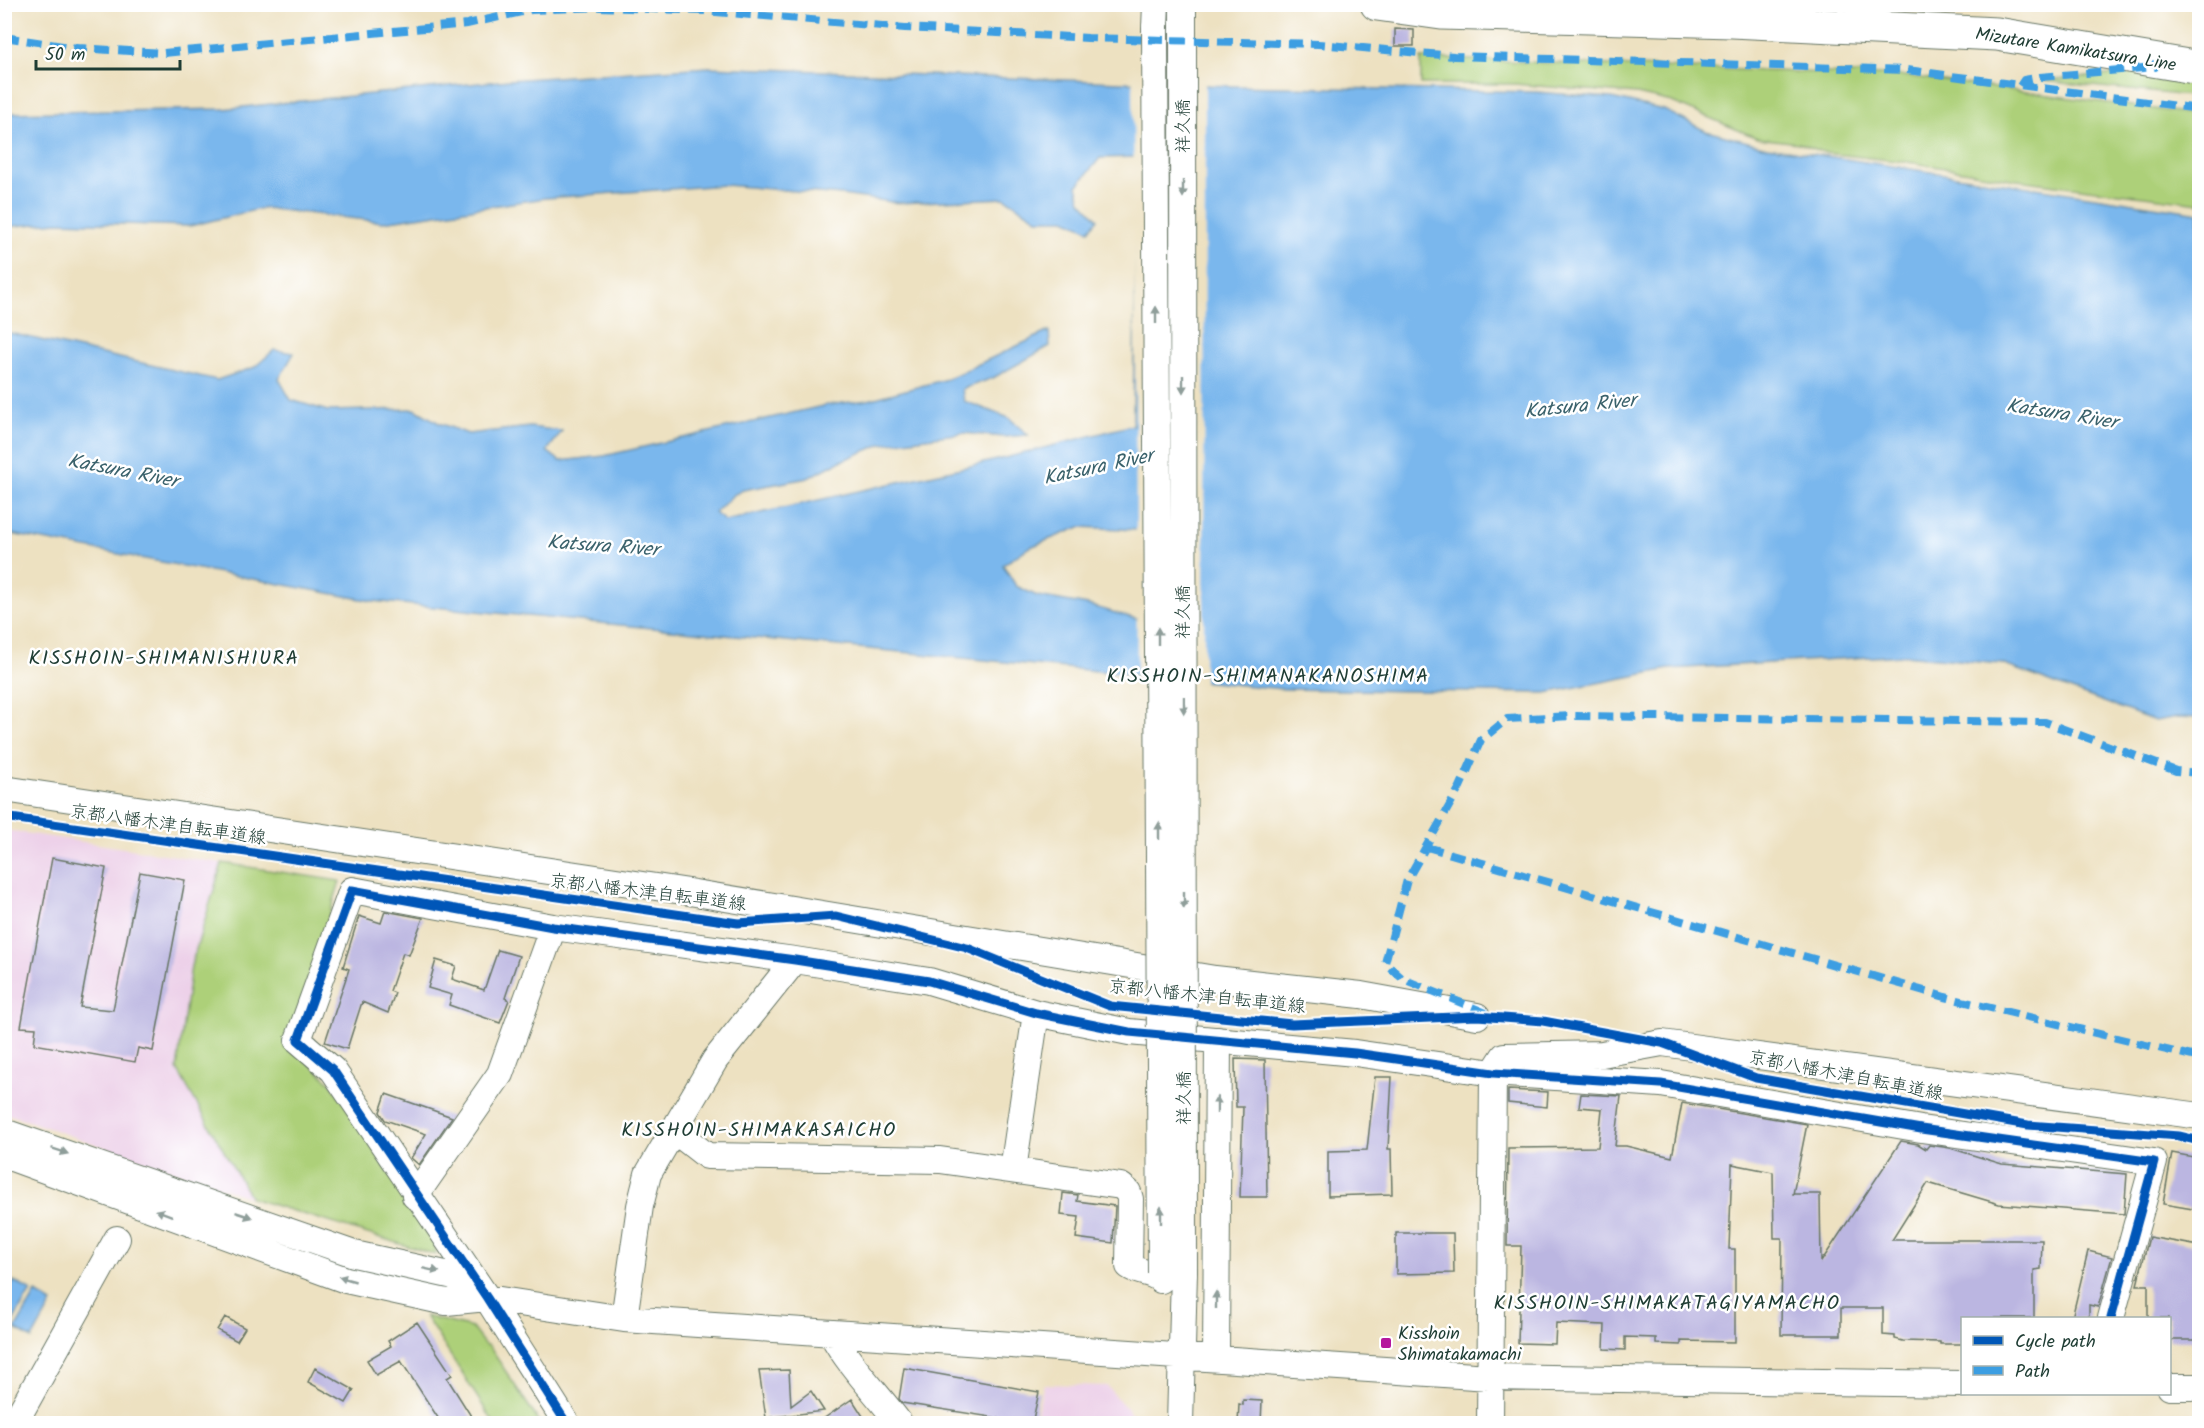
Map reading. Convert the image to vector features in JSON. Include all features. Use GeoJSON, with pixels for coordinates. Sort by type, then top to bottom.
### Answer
{"type":"FeatureCollection","features":[{"type":"Feature","properties":{"kind":"main road","name":"Mizutare Kamikatsura Line"},"geometry":{"type":"LineString","coordinates":[[1377,4],[1417,7],[1441,13],[1732,21],[1996,34],[2199,68]]}},
{"type":"Feature","properties":{"kind":"street","name":"祥久橋"},"geometry":{"type":"LineString","coordinates":[[1169,1275],[1183,15]]}},
{"type":"Feature","properties":{"kind":"street","name":"祥久橋"},"geometry":{"type":"LineString","coordinates":[[1155,16],[1169,1275]]}},
{"type":"Feature","properties":{"kind":"street"},"geometry":{"type":"LineString","coordinates":[[4,789],[689,892],[1215,979],[1360,995],[1477,1016]]}},
{"type":"Feature","properties":{"kind":"street"},"geometry":{"type":"LineString","coordinates":[[567,1424],[487,1298],[415,1196],[333,1070],[298,1040],[352,890],[553,927],[929,981],[1036,1013],[1129,1032],[1355,1053],[1493,1072],[1661,1084],[1920,1129],[2154,1162],[2111,1317]]}},
{"type":"Feature","properties":{"kind":"street"},"geometry":{"type":"LineString","coordinates":[[415,1196],[500,1074],[553,927]]}},
{"type":"Feature","properties":{"kind":"street"},"geometry":{"type":"LineString","coordinates":[[624,1319],[640,1206],[648,1174],[715,1060],[795,960]]}},
{"type":"Feature","properties":{"kind":"street"},"geometry":{"type":"LineString","coordinates":[[1013,1170],[1036,1013]]}},
{"type":"Feature","properties":{"kind":"street"},"geometry":{"type":"LineString","coordinates":[[1216,1358],[1218,1040]]}},
{"type":"Feature","properties":{"kind":"street"},"geometry":{"type":"LineString","coordinates":[[1490,1424],[1493,1072],[1504,1056],[1602,1054],[1662,1043],[2199,1116]]}},
{"type":"Feature","properties":{"kind":"street"},"geometry":{"type":"LineString","coordinates":[[675,1131],[707,1156],[940,1160],[1121,1186],[1128,1192],[1130,1199],[1129,1266],[1136,1271],[1169,1275],[1183,1358],[1180,1424]]}},
{"type":"Feature","properties":{"kind":"street"},"geometry":{"type":"LineString","coordinates":[[4,1132],[354,1254],[454,1276],[487,1298]]}},
{"type":"Feature","properties":{"kind":"street"},"geometry":{"type":"LineString","coordinates":[[4,1155],[346,1280],[446,1302],[487,1298],[624,1319],[1489,1377],[1961,1384]]}},
{"type":"Feature","properties":{"kind":"street"},"geometry":{"type":"LineString","coordinates":[[14,1424],[117,1239]]}},
{"type":"Feature","properties":{"kind":"street"},"geometry":{"type":"LineString","coordinates":[[832,1334],[846,1360],[876,1392],[900,1424]]}},
{"type":"Feature","properties":{"kind":"street"},"geometry":{"type":"LineString","coordinates":[[2171,1387],[2199,1387]]}},
{"type":"Feature","properties":{"kind":"shaded area"},"geometry":{"type":"Polygon","coordinates":[[[5,830],[222,863],[191,966],[177,1069],[251,1198],[5,1113],[5,830]]]}},
{"type":"Feature","properties":{"kind":"shaded area"},"geometry":{"type":"Polygon","coordinates":[[[1044,1384],[1107,1386],[1139,1423],[1034,1423],[1044,1384]]]}},
{"type":"Feature","properties":{"kind":"green space"},"geometry":{"type":"Polygon","coordinates":[[[1421,58],[1906,76],[2199,115],[2199,203],[2017,180],[1915,163],[1826,153],[1799,143],[1757,138],[1672,102],[1637,94],[1514,84],[1421,84],[1421,58]]]}},
{"type":"Feature","properties":{"kind":"green space"},"geometry":{"type":"Polygon","coordinates":[[[2172,69],[2199,75],[2199,97],[2042,81],[2172,69]]]}},
{"type":"Feature","properties":{"kind":"green space"},"geometry":{"type":"Polygon","coordinates":[[[222,863],[340,881],[289,1045],[331,1083],[435,1244],[436,1255],[251,1198],[177,1069],[191,966],[222,863]]]}},
{"type":"Feature","properties":{"kind":"green space"},"geometry":{"type":"Polygon","coordinates":[[[425,1316],[472,1328],[484,1344],[489,1346],[540,1423],[494,1423],[425,1316]]]}},
{"type":"Feature","properties":{"kind":"water","name":"Katsura River"},"geometry":{"type":"Polygon","coordinates":[[[709,67],[1230,86],[1536,92],[1611,98],[1664,110],[1706,131],[1767,147],[2199,213],[2199,718],[2177,717],[2155,721],[2002,664],[1904,655],[1669,669],[1546,693],[1283,689],[372,601],[5,533],[5,332],[217,380],[255,367],[274,350],[294,353],[279,379],[291,400],[328,411],[415,409],[439,423],[468,434],[530,427],[562,431],[547,451],[560,461],[604,456],[827,405],[868,400],[947,379],[1049,331],[1050,346],[993,378],[962,389],[964,401],[1009,418],[1028,435],[1004,437],[963,433],[882,444],[836,463],[808,478],[743,490],[733,495],[715,513],[725,521],[997,460],[1133,425],[1137,157],[1100,158],[1077,186],[1081,201],[1098,219],[1089,230],[1065,219],[1037,219],[1005,198],[899,203],[842,195],[725,185],[546,198],[383,222],[263,208],[190,226],[58,222],[5,227],[5,113],[223,109],[509,80],[709,67]],[[1080,527],[1028,548],[1003,565],[1016,586],[1037,596],[1088,605],[1140,620],[1138,530],[1080,527]]]}},
{"type":"Feature","properties":{"kind":"water"},"geometry":{"type":"Polygon","coordinates":[[[14,1281],[31,1291],[10,1326],[5,1323],[5,1298],[14,1281]]]}},
{"type":"Feature","properties":{"kind":"water"},"geometry":{"type":"Polygon","coordinates":[[[36,1293],[52,1303],[32,1339],[15,1329],[36,1293]]]}},
{"type":"Feature","properties":{"kind":"pier"},"geometry":{"type":"Polygon","coordinates":[[[1133,80],[1205,82],[1204,684],[1137,678],[1133,80]]]}},
{"type":"Feature","properties":{"kind":"building"},"geometry":{"type":"Polygon","coordinates":[[[1395,29],[1414,30],[1414,46],[1395,46],[1395,29]]]}},
{"type":"Feature","properties":{"kind":"building"},"geometry":{"type":"Polygon","coordinates":[[[52,858],[106,868],[80,1007],[113,1010],[140,872],[185,880],[153,1051],[138,1048],[135,1062],[34,1044],[36,1028],[21,1027],[52,858]]]}},
{"type":"Feature","properties":{"kind":"building"},"geometry":{"type":"Polygon","coordinates":[[[385,911],[423,918],[409,955],[403,953],[390,991],[395,993],[388,1013],[362,1002],[347,1049],[325,1042],[349,969],[343,967],[359,916],[381,923],[385,911]]]}},
{"type":"Feature","properties":{"kind":"building"},"geometry":{"type":"Polygon","coordinates":[[[498,950],[519,956],[505,998],[509,1000],[500,1023],[449,1005],[452,995],[428,988],[436,960],[456,966],[452,979],[484,990],[498,950]]]}},
{"type":"Feature","properties":{"kind":"building"},"geometry":{"type":"Polygon","coordinates":[[[1235,1059],[1265,1060],[1267,1197],[1240,1197],[1243,1107],[1236,1107],[1235,1059]]]}},
{"type":"Feature","properties":{"kind":"building"},"geometry":{"type":"Polygon","coordinates":[[[1375,1077],[1392,1077],[1388,1149],[1391,1149],[1392,1194],[1328,1196],[1328,1151],[1367,1150],[1375,1077]]]}},
{"type":"Feature","properties":{"kind":"building"},"geometry":{"type":"Polygon","coordinates":[[[1508,1090],[1548,1092],[1547,1107],[1508,1103],[1508,1090]]]}},
{"type":"Feature","properties":{"kind":"building"},"geometry":{"type":"Polygon","coordinates":[[[386,1094],[452,1117],[419,1165],[411,1158],[426,1134],[385,1120],[380,1112],[386,1094]]]}},
{"type":"Feature","properties":{"kind":"building"},"geometry":{"type":"Polygon","coordinates":[[[1581,1094],[1621,1096],[1615,1146],[1626,1146],[1672,1157],[1682,1103],[1807,1124],[1793,1194],[1820,1194],[1821,1262],[1901,1141],[1918,1144],[1926,1149],[1929,1145],[1950,1148],[2002,1164],[2127,1174],[2124,1214],[1999,1204],[1928,1183],[1892,1240],[2042,1240],[2041,1269],[2034,1270],[2034,1317],[1961,1317],[1961,1344],[1940,1344],[1940,1342],[1903,1341],[1895,1339],[1895,1336],[1883,1335],[1883,1308],[1841,1308],[1841,1335],[1781,1335],[1782,1238],[1774,1238],[1773,1172],[1732,1164],[1729,1249],[1735,1249],[1735,1342],[1681,1341],[1681,1345],[1656,1344],[1656,1338],[1625,1337],[1625,1350],[1604,1349],[1605,1325],[1556,1323],[1555,1344],[1518,1343],[1521,1246],[1507,1246],[1508,1148],[1598,1147],[1602,1109],[1579,1107],[1581,1094]]]}},
{"type":"Feature","properties":{"kind":"building"},"geometry":{"type":"Polygon","coordinates":[[[2172,1153],[2199,1158],[2199,1210],[2163,1204],[2172,1153]]]}},
{"type":"Feature","properties":{"kind":"building"},"geometry":{"type":"Polygon","coordinates":[[[1063,1193],[1078,1195],[1077,1201],[1115,1206],[1113,1243],[1076,1238],[1079,1217],[1061,1215],[1063,1193]]]}},
{"type":"Feature","properties":{"kind":"building"},"geometry":{"type":"Polygon","coordinates":[[[1396,1233],[1453,1233],[1454,1273],[1396,1274],[1396,1233]]]}},
{"type":"Feature","properties":{"kind":"building"},"geometry":{"type":"Polygon","coordinates":[[[2149,1237],[2199,1246],[2199,1340],[2171,1340],[2171,1317],[2148,1317],[2148,1285],[2137,1285],[2149,1237]]]}},
{"type":"Feature","properties":{"kind":"building"},"geometry":{"type":"Polygon","coordinates":[[[2088,1251],[2112,1257],[2098,1307],[2089,1305],[2089,1317],[2072,1317],[2088,1251]]]}},
{"type":"Feature","properties":{"kind":"building"},"geometry":{"type":"Polygon","coordinates":[[[225,1317],[245,1328],[237,1341],[217,1330],[225,1317]]]}},
{"type":"Feature","properties":{"kind":"building"},"geometry":{"type":"Polygon","coordinates":[[[417,1322],[452,1375],[447,1378],[476,1424],[442,1424],[401,1361],[376,1375],[367,1360],[391,1346],[388,1341],[417,1322]]]}},
{"type":"Feature","properties":{"kind":"building"},"geometry":{"type":"Polygon","coordinates":[[[315,1368],[354,1390],[346,1403],[308,1382],[315,1368]]]}},
{"type":"Feature","properties":{"kind":"building"},"geometry":{"type":"Polygon","coordinates":[[[904,1368],[1039,1392],[1032,1424],[997,1424],[998,1418],[902,1403],[899,1399],[904,1368]]]}},
{"type":"Feature","properties":{"kind":"building"},"geometry":{"type":"Polygon","coordinates":[[[789,1370],[791,1406],[811,1391],[824,1411],[766,1418],[759,1371],[789,1370]]]}},
{"type":"Feature","properties":{"kind":"building"},"geometry":{"type":"Polygon","coordinates":[[[852,1399],[868,1424],[816,1424],[852,1399]]]}},
{"type":"Feature","properties":{"kind":"building"},"geometry":{"type":"Polygon","coordinates":[[[1243,1400],[1262,1401],[1261,1423],[1238,1424],[1239,1404],[1243,1405],[1243,1400]]]}},
{"type":"Feature","properties":{"kind":"marked path"},"geometry":{"type":"LineString","coordinates":[[4,37],[77,48],[164,53],[467,24],[531,10],[600,7],[705,11],[905,28],[1088,38],[1318,44],[1454,56],[1907,70],[2200,109]]}},
{"type":"Feature","properties":{"kind":"marked path"},"geometry":{"type":"LineString","coordinates":[[2020,86],[2024,80],[2040,77],[2155,67],[2156,61]]}},
{"type":"Feature","properties":{"kind":"marked path"},"geometry":{"type":"LineString","coordinates":[[1486,1013],[1403,979],[1385,963],[1407,880],[1460,787],[1481,740],[1507,719],[1574,716],[2045,722],[2176,771],[2200,773]]}},
{"type":"Feature","properties":{"kind":"marked path"},"geometry":{"type":"LineString","coordinates":[[1427,847],[1945,997],[2200,1058]]}},
{"type":"Feature","properties":{"kind":"cycle path","name":"京都八幡木津自転車道線"},"geometry":{"type":"LineString","coordinates":[[4,817],[738,923],[836,916],[967,948],[1110,1006],[1292,1024],[1477,1016],[1543,1021],[1662,1043],[1756,1078],[2028,1125],[2179,1136],[2200,1141]]}},
{"type":"Feature","properties":{"kind":"cycle path"},"geometry":{"type":"LineString","coordinates":[[567,1424],[487,1298],[333,1070],[298,1040],[352,890],[553,927],[929,981],[1036,1013],[1129,1032],[1355,1053],[1493,1073],[1661,1084],[1921,1129],[2154,1162],[2111,1317]]}},
{"type":"Feature","properties":{"kind":"place","name":"Kisshoin Shimatakamachi"},"geometry":{"type":"Point","coordinates":[1386,1343]}},
{"type":"Feature","properties":{"kind":"district","name":"KISSHOIN-SHIMANISHIURA"},"geometry":{"type":"Point","coordinates":[164,657]}},
{"type":"Feature","properties":{"kind":"district","name":"KISSHOIN-SHIMANAKANOSHIMA"},"geometry":{"type":"Point","coordinates":[1268,675]}},
{"type":"Feature","properties":{"kind":"district","name":"KISSHOIN-SHIMAKASAICHO"},"geometry":{"type":"Point","coordinates":[759,1129]}},
{"type":"Feature","properties":{"kind":"district","name":"KISSHOIN-SHIMAKATAGIYAMACHO"},"geometry":{"type":"Point","coordinates":[1667,1302]}}]}
